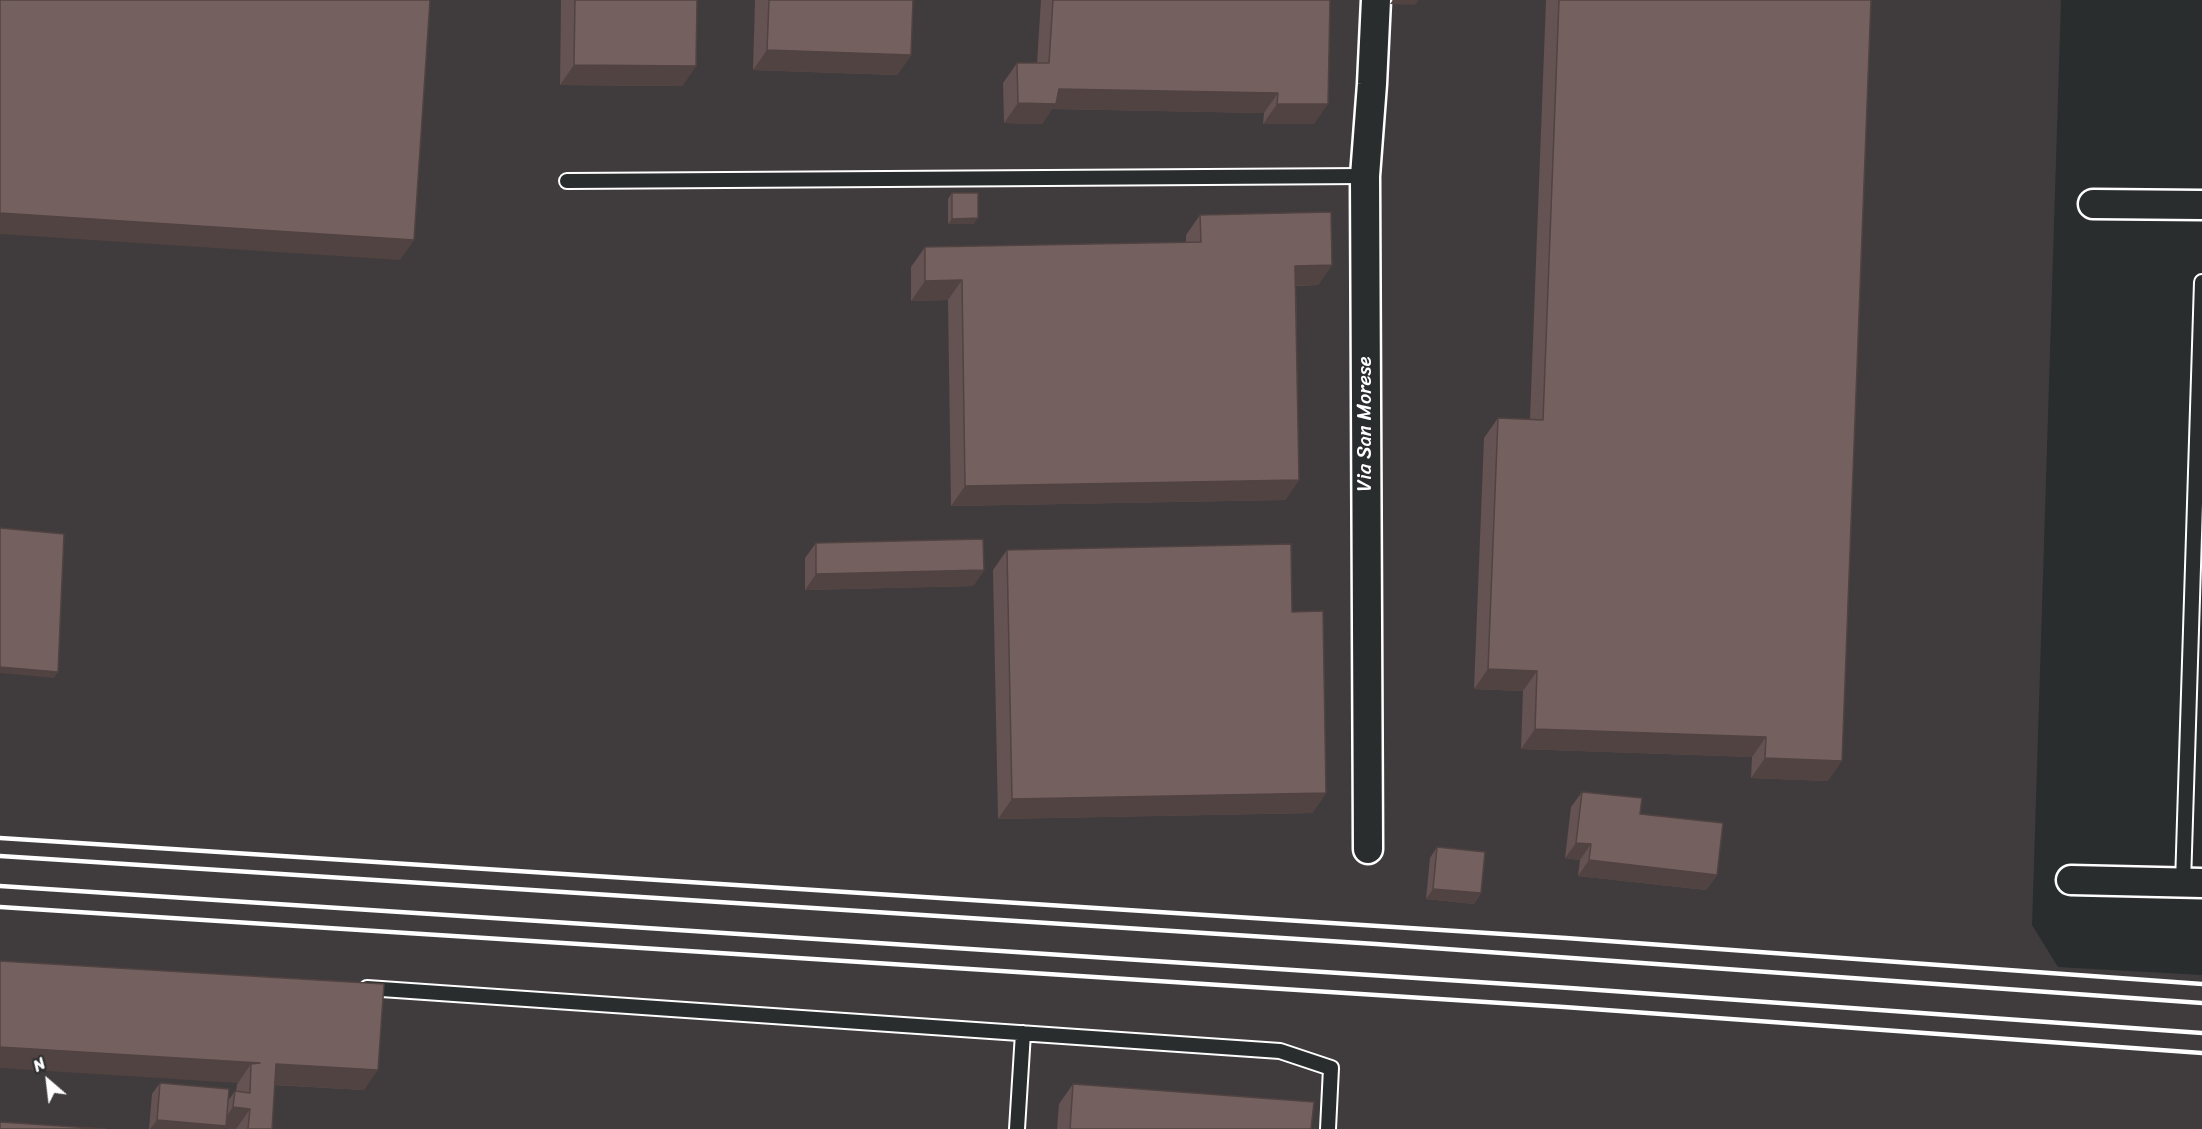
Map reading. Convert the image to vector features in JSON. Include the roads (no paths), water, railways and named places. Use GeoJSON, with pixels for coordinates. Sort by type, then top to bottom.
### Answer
{"type":"FeatureCollection","features":[{"type":"Feature","properties":{"kind":"street","name":"Via San Morese"},"geometry":{"type":"LineString","coordinates":[[1368,849],[1365,176],[1376,0]]}},
{"type":"Feature","properties":{"kind":"street"},"geometry":{"type":"LineString","coordinates":[[2093,204],[2202,205]]}},
{"type":"Feature","properties":{"kind":"street"},"geometry":{"type":"LineString","coordinates":[[2072,880],[2192,883]]}},
{"type":"Feature","properties":{"kind":"lane"},"geometry":{"type":"LineString","coordinates":[[567,181],[1365,176]]}},
{"type":"Feature","properties":{"kind":"lane"},"geometry":{"type":"LineString","coordinates":[[2192,883],[2202,282]]}},
{"type":"Feature","properties":{"kind":"lane"},"geometry":{"type":"LineString","coordinates":[[357,987],[1280,1051],[1331,1068],[1329,1129]]}},
{"type":"Feature","properties":{"kind":"lane"},"geometry":{"type":"LineString","coordinates":[[1017,1129],[1023,1033]]}},
{"type":"Feature","properties":{"kind":"railway"},"geometry":{"type":"LineString","coordinates":[[0,838],[1566,938],[2202,984]]}},
{"type":"Feature","properties":{"kind":"railway"},"geometry":{"type":"LineString","coordinates":[[0,856],[1376,944],[2202,1003]]}},
{"type":"Feature","properties":{"kind":"railway"},"geometry":{"type":"LineString","coordinates":[[0,886],[1570,988],[2202,1033]]}},
{"type":"Feature","properties":{"kind":"railway"},"geometry":{"type":"LineString","coordinates":[[0,907],[1564,1007],[2202,1053]]}}]}
